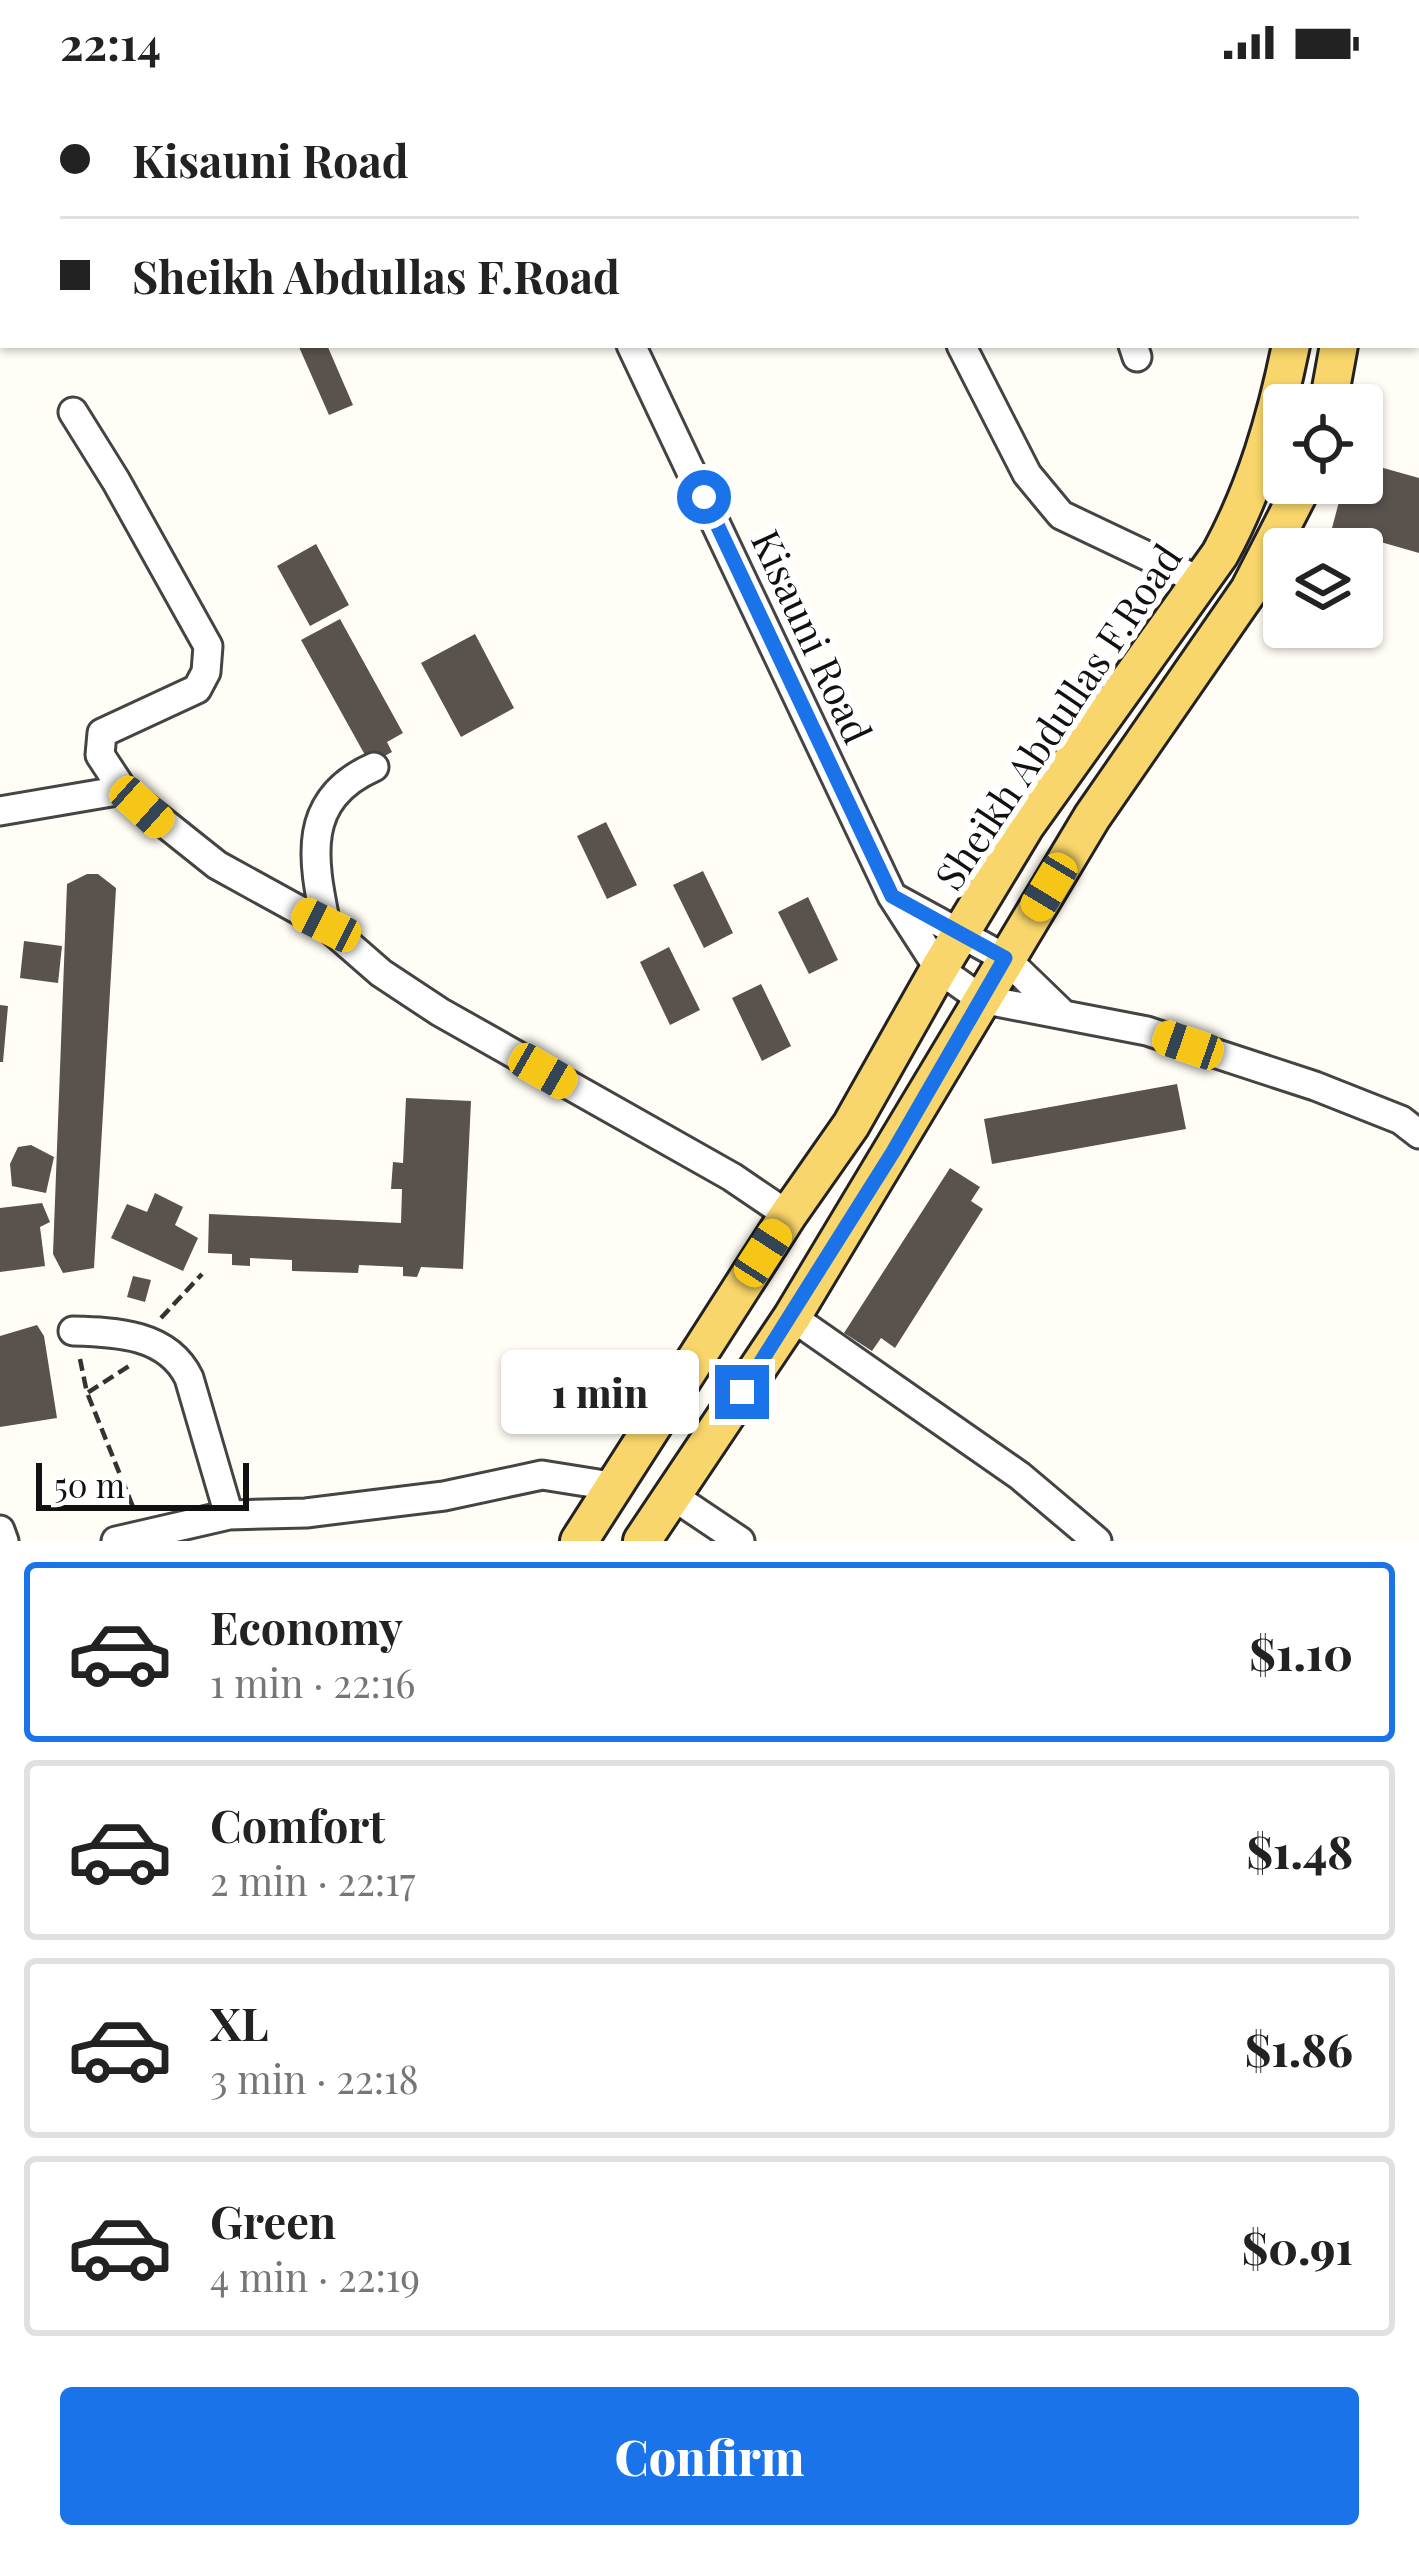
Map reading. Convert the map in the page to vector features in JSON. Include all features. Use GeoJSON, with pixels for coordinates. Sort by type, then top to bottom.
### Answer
{"type":"FeatureCollection","features":[{"type":"Feature","properties":{"kind":"main road","name":"Sheikh Abdullas F.Road"},"geometry":{"type":"LineString","coordinates":[[579,1541],[851,1125],[1026,825],[1202,582],[1239,520],[1264,455],[1290,348]]}},
{"type":"Feature","properties":{"kind":"main road"},"geometry":{"type":"LineString","coordinates":[[1332,384],[1338,348]]}},
{"type":"Feature","properties":{"kind":"main road"},"geometry":{"type":"LineString","coordinates":[[642,1541],[791,1317],[1092,817],[1249,590],[1293,504]]}},
{"type":"Feature","properties":{"kind":"street","name":"Kisauni Road"},"geometry":{"type":"LineString","coordinates":[[632,348],[892,896],[939,969]]}},
{"type":"Feature","properties":{"kind":"street"},"geometry":{"type":"LineString","coordinates":[[964,348],[1027,474],[1051,506],[1080,528],[1202,582]]}},
{"type":"Feature","properties":{"kind":"street"},"geometry":{"type":"LineString","coordinates":[[73,412],[208,646],[206,672],[197,689],[102,733],[100,755],[123,790],[217,865],[326,925],[381,973],[440,1012],[732,1177],[788,1215]]}},
{"type":"Feature","properties":{"kind":"street"},"geometry":{"type":"LineString","coordinates":[[326,925],[314,859],[322,819],[345,784],[374,767]]}},
{"type":"Feature","properties":{"kind":"street"},"geometry":{"type":"LineString","coordinates":[[0,811],[123,790]]}},
{"type":"Feature","properties":{"kind":"street"},"geometry":{"type":"LineString","coordinates":[[892,896],[1005,958],[1064,1015]]}},
{"type":"Feature","properties":{"kind":"street"},"geometry":{"type":"LineString","coordinates":[[939,969],[982,999],[1147,1031],[1315,1087],[1401,1120],[1419,1134]]}},
{"type":"Feature","properties":{"kind":"street"},"geometry":{"type":"LineString","coordinates":[[791,1317],[1020,1476],[1097,1541]]}},
{"type":"Feature","properties":{"kind":"street"},"geometry":{"type":"LineString","coordinates":[[74,1330],[121,1332],[178,1357],[189,1378],[229,1515]]}},
{"type":"Feature","properties":{"kind":"street"},"geometry":{"type":"LineString","coordinates":[[130,1538],[229,1515],[306,1513],[445,1496],[542,1475],[611,1486]]}},
{"type":"Feature","properties":{"kind":"street"},"geometry":{"type":"LineString","coordinates":[[670,1495],[740,1541]]}},
{"type":"Feature","properties":{"kind":"street"},"geometry":{"type":"LineString","coordinates":[[0,1530],[4,1541]]}},
{"type":"Feature","properties":{"kind":"path"},"geometry":{"type":"LineString","coordinates":[[87,1393],[130,1538]]}},
{"type":"Feature","properties":{"kind":"building"},"geometry":{"type":"Polygon","coordinates":[[[299,348],[328,348],[353,405],[329,415],[299,348]]]}},
{"type":"Feature","properties":{"kind":"building"},"geometry":{"type":"Polygon","coordinates":[[[1383,468],[1419,478],[1419,553],[1383,543],[1383,528],[1332,528],[1338,504],[1383,504],[1383,468]]]}},
{"type":"Feature","properties":{"kind":"building"},"geometry":{"type":"Polygon","coordinates":[[[316,544],[349,605],[310,626],[277,566],[316,544]]]}},
{"type":"Feature","properties":{"kind":"building"},"geometry":{"type":"Polygon","coordinates":[[[340,619],[403,733],[387,742],[392,752],[370,764],[301,640],[340,619]]]}},
{"type":"Feature","properties":{"kind":"building"},"geometry":{"type":"Polygon","coordinates":[[[475,634],[514,708],[461,737],[421,663],[475,634]]]}},
{"type":"Feature","properties":{"kind":"building"},"geometry":{"type":"Polygon","coordinates":[[[606,822],[637,885],[607,899],[577,836],[606,822]]]}},
{"type":"Feature","properties":{"kind":"building"},"geometry":{"type":"Polygon","coordinates":[[[703,871],[733,933],[704,948],[673,885],[703,871]]]}},
{"type":"Feature","properties":{"kind":"building"},"geometry":{"type":"Polygon","coordinates":[[[98,874],[116,888],[94,1268],[63,1273],[53,1254],[67,884],[98,874]]]}},
{"type":"Feature","properties":{"kind":"building"},"geometry":{"type":"Polygon","coordinates":[[[808,897],[838,960],[809,974],[778,912],[808,897]]]}},
{"type":"Feature","properties":{"kind":"building"},"geometry":{"type":"Polygon","coordinates":[[[24,941],[62,946],[58,983],[20,978],[24,941]]]}},
{"type":"Feature","properties":{"kind":"building"},"geometry":{"type":"Polygon","coordinates":[[[669,947],[700,1010],[670,1025],[640,962],[669,947]]]}},
{"type":"Feature","properties":{"kind":"building"},"geometry":{"type":"Polygon","coordinates":[[[761,984],[791,1046],[762,1061],[732,998],[761,984]]]}},
{"type":"Feature","properties":{"kind":"building"},"geometry":{"type":"Polygon","coordinates":[[[0,1005],[8,1006],[3,1062],[0,1062],[0,1005]]]}},
{"type":"Feature","properties":{"kind":"building"},"geometry":{"type":"Polygon","coordinates":[[[1177,1084],[1186,1129],[992,1164],[984,1119],[1177,1084]]]}},
{"type":"Feature","properties":{"kind":"building"},"geometry":{"type":"Polygon","coordinates":[[[406,1098],[471,1101],[463,1269],[421,1267],[417,1277],[403,1276],[403,1267],[359,1265],[358,1273],[292,1271],[292,1260],[250,1258],[250,1266],[232,1265],[232,1254],[208,1253],[209,1214],[401,1223],[402,1189],[391,1189],[393,1162],[403,1163],[406,1098]]]}},
{"type":"Feature","properties":{"kind":"building"},"geometry":{"type":"Polygon","coordinates":[[[31,1145],[54,1157],[46,1193],[12,1186],[10,1164],[18,1147],[31,1145]]]}},
{"type":"Feature","properties":{"kind":"building"},"geometry":{"type":"Polygon","coordinates":[[[950,1168],[980,1187],[971,1201],[983,1209],[895,1348],[881,1338],[872,1351],[844,1333],[950,1168]]]}},
{"type":"Feature","properties":{"kind":"building"},"geometry":{"type":"Polygon","coordinates":[[[155,1193],[183,1207],[175,1225],[198,1238],[183,1271],[111,1238],[127,1204],[147,1212],[155,1193]]]}},
{"type":"Feature","properties":{"kind":"building"},"geometry":{"type":"Polygon","coordinates":[[[42,1203],[50,1222],[40,1227],[45,1266],[0,1272],[0,1208],[42,1203]]]}},
{"type":"Feature","properties":{"kind":"building"},"geometry":{"type":"Polygon","coordinates":[[[133,1276],[151,1280],[145,1302],[127,1297],[133,1276]]]}},
{"type":"Feature","properties":{"kind":"building"},"geometry":{"type":"Polygon","coordinates":[[[37,1325],[44,1336],[57,1418],[0,1427],[0,1336],[37,1325]]]}},
{"type":"Feature","properties":{"kind":"route"},"geometry":{"type":"LineString","coordinates":[[704,497],[892,896],[1005,958],[893,1152],[742,1392]]}}]}
